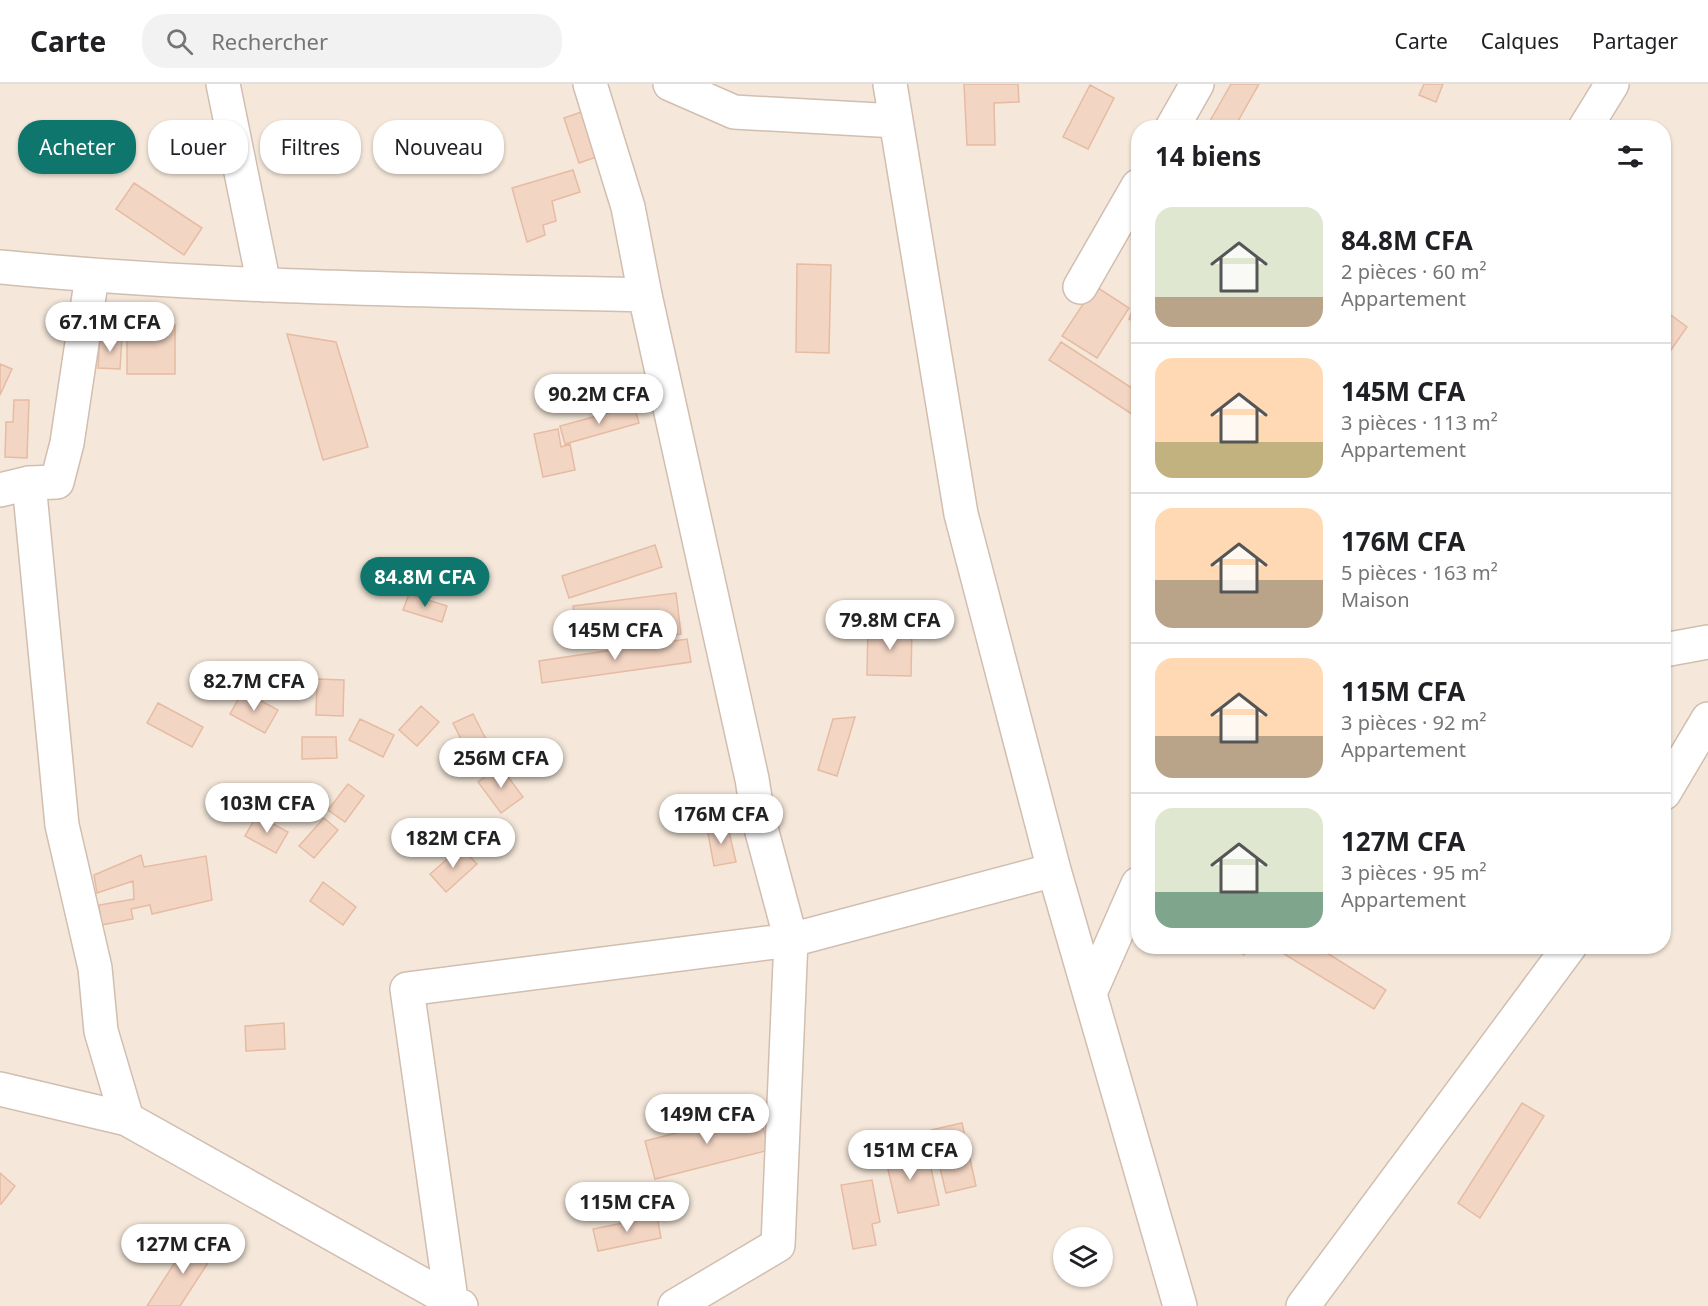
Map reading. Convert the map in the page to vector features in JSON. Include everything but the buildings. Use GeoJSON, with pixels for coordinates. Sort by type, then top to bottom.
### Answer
{"type":"FeatureCollection","features":[{"type":"Feature","properties":{"kind":"street"},"geometry":{"type":"LineString","coordinates":[[223,84],[264,285]]}},
{"type":"Feature","properties":{"kind":"street"},"geometry":{"type":"LineString","coordinates":[[590,84],[628,207],[645,295],[744,738],[758,818],[791,940],[778,1245],[675,1306]]}},
{"type":"Feature","properties":{"kind":"street"},"geometry":{"type":"LineString","coordinates":[[670,84],[734,112],[896,121]]}},
{"type":"Feature","properties":{"kind":"street"},"geometry":{"type":"LineString","coordinates":[[890,84],[961,514],[1054,870],[1180,1306]]}},
{"type":"Feature","properties":{"kind":"street"},"geometry":{"type":"LineString","coordinates":[[1177,120],[1197,84]]}},
{"type":"Feature","properties":{"kind":"street"},"geometry":{"type":"LineString","coordinates":[[1590,120],[1612,84]]}},
{"type":"Feature","properties":{"kind":"street"},"geometry":{"type":"LineString","coordinates":[[1080,287],[1131,198]]}},
{"type":"Feature","properties":{"kind":"street"},"geometry":{"type":"LineString","coordinates":[[0,267],[92,276],[264,285],[645,295]]}},
{"type":"Feature","properties":{"kind":"street"},"geometry":{"type":"LineString","coordinates":[[92,276],[67,443],[57,482],[15,486],[62,825],[96,968],[101,1031],[127,1119]]}},
{"type":"Feature","properties":{"kind":"street"},"geometry":{"type":"LineString","coordinates":[[1671,649],[1708,642]]}},
{"type":"Feature","properties":{"kind":"street"},"geometry":{"type":"LineString","coordinates":[[1671,781],[1708,719]]}},
{"type":"Feature","properties":{"kind":"street"},"geometry":{"type":"LineString","coordinates":[[456,1303],[407,989],[791,940],[1054,870]]}},
{"type":"Feature","properties":{"kind":"street"},"geometry":{"type":"LineString","coordinates":[[1090,993],[1131,900]]}},
{"type":"Feature","properties":{"kind":"street"},"geometry":{"type":"LineString","coordinates":[[1303,1306],[1564,954]]}},
{"type":"Feature","properties":{"kind":"street"},"geometry":{"type":"LineString","coordinates":[[0,1089],[127,1119],[456,1303]]}},
{"type":"Feature","properties":{"kind":"shaded area"},"geometry":{"type":"Polygon","coordinates":[[[0,84],[1708,84],[1708,1306],[0,1306],[0,84]]]}}]}
